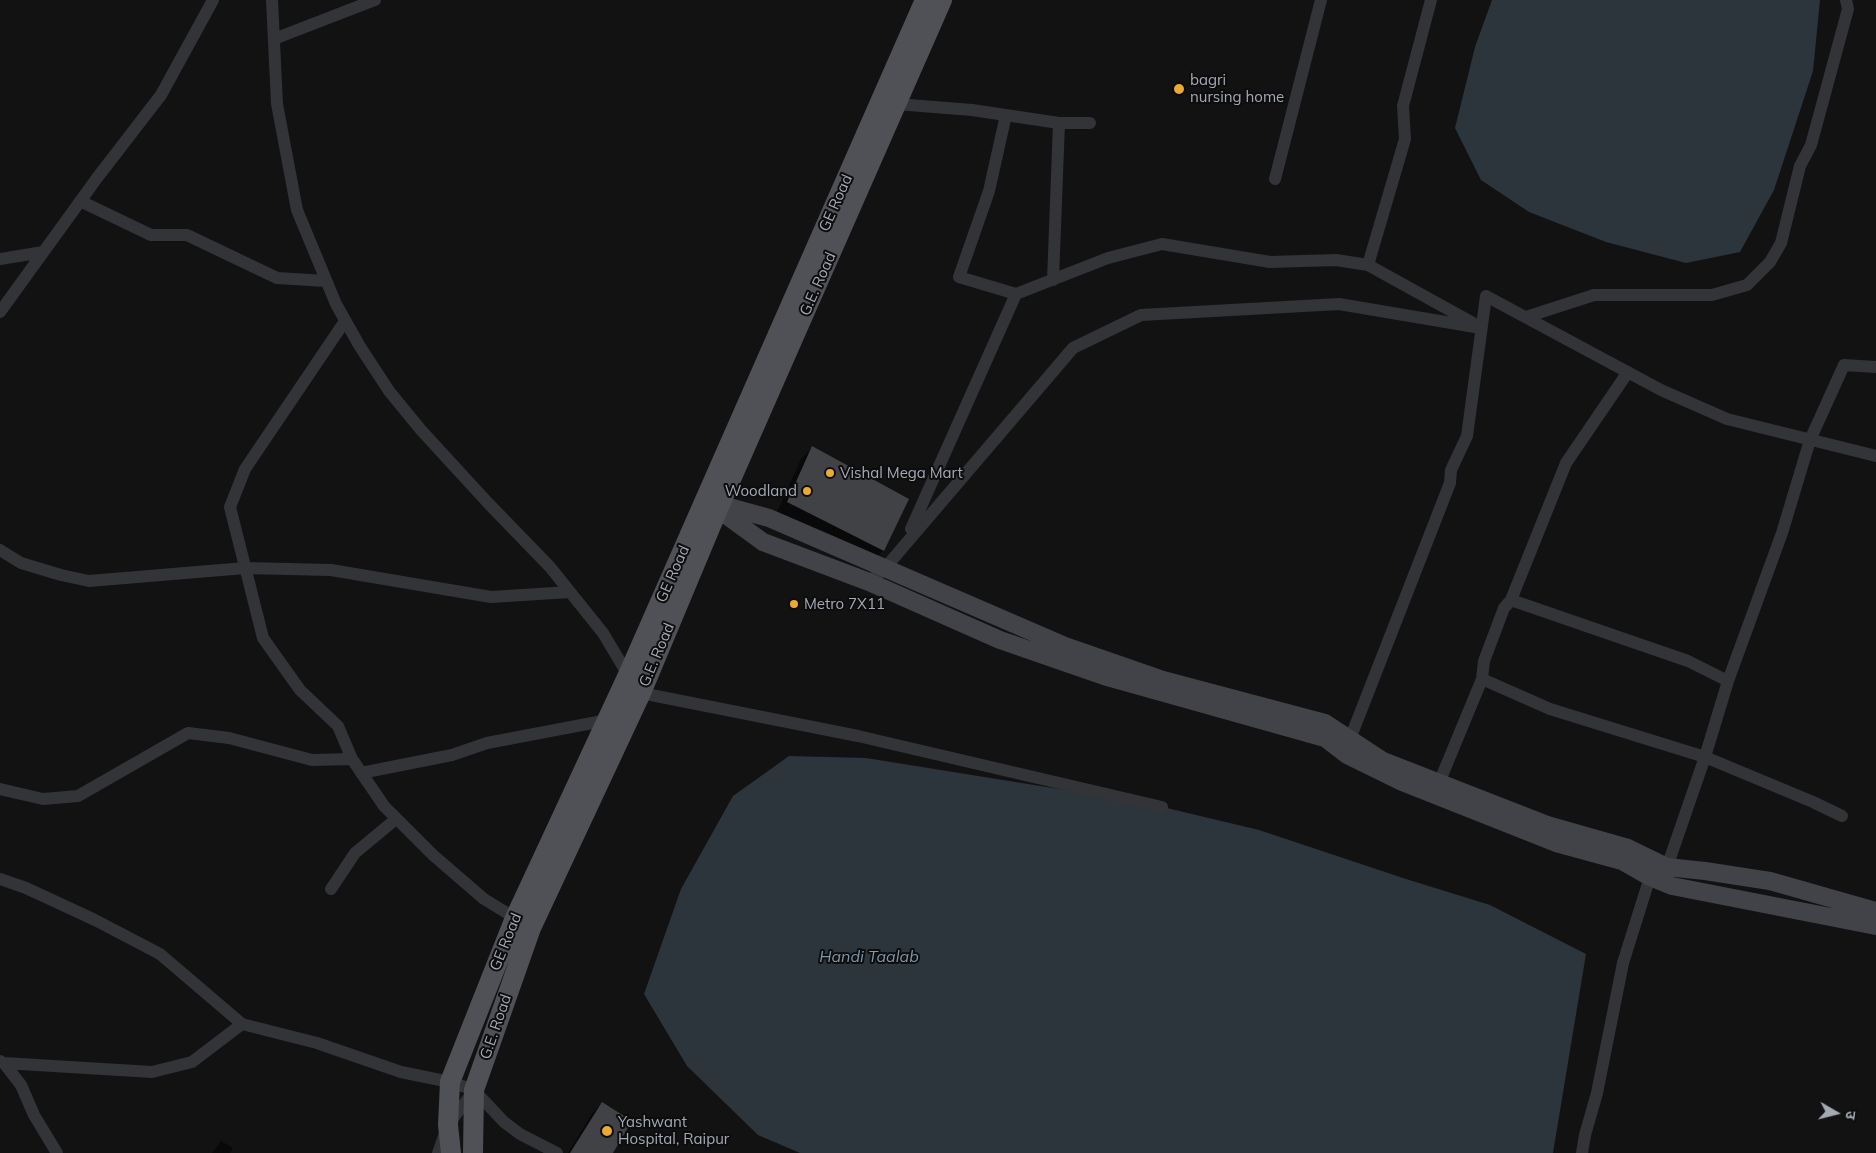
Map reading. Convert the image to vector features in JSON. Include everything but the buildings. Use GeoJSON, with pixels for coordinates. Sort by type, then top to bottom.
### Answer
{"type":"FeatureCollection","features":[{"type":"Feature","properties":{"kind":"main road","name":"GE Road"},"geometry":{"type":"LineString","coordinates":[[451,1153],[448,1125],[450,1082],[523,923],[628,675],[715,505],[925,0]]}},
{"type":"Feature","properties":{"kind":"main road","name":"G.E. Road"},"geometry":{"type":"LineString","coordinates":[[473,1153],[474,1090],[523,923],[641,693],[715,505],[942,0]]}},
{"type":"Feature","properties":{"kind":"street"},"geometry":{"type":"LineString","coordinates":[[0,312],[160,95],[213,0]]}},
{"type":"Feature","properties":{"kind":"street"},"geometry":{"type":"LineString","coordinates":[[272,0],[276,104],[297,210],[345,320],[389,391],[421,430],[488,503],[550,566],[603,633],[641,693],[858,736],[1162,807]]}},
{"type":"Feature","properties":{"kind":"street"},"geometry":{"type":"LineString","coordinates":[[274,39],[375,0]]}},
{"type":"Feature","properties":{"kind":"street"},"geometry":{"type":"LineString","coordinates":[[1275,179],[1321,0]]}},
{"type":"Feature","properties":{"kind":"street"},"geometry":{"type":"LineString","coordinates":[[1368,265],[1405,138],[1403,106],[1431,0]]}},
{"type":"Feature","properties":{"kind":"street"},"geometry":{"type":"LineString","coordinates":[[1526,317],[1594,295],[1712,295],[1747,285],[1770,262],[1781,243],[1800,166],[1811,145],[1848,9],[1846,0]]}},
{"type":"Feature","properties":{"kind":"street"},"geometry":{"type":"LineString","coordinates":[[896,104],[972,110],[1060,123],[1090,123]]}},
{"type":"Feature","properties":{"kind":"street"},"geometry":{"type":"LineString","coordinates":[[1006,115],[989,191],[959,277],[1016,294],[1108,258],[1162,244],[1270,262],[1336,260],[1368,265],[1481,328]]}},
{"type":"Feature","properties":{"kind":"street"},"geometry":{"type":"LineString","coordinates":[[1053,280],[1060,123]]}},
{"type":"Feature","properties":{"kind":"street"},"geometry":{"type":"LineString","coordinates":[[80,201],[151,235],[187,235],[276,278],[326,280]]}},
{"type":"Feature","properties":{"kind":"street"},"geometry":{"type":"LineString","coordinates":[[0,259],[43,252]]}},
{"type":"Feature","properties":{"kind":"street"},"geometry":{"type":"LineString","coordinates":[[905,543],[1016,294]]}},
{"type":"Feature","properties":{"kind":"street"},"geometry":{"type":"LineString","coordinates":[[1348,747],[1450,482],[1451,470],[1467,436],[1486,296],[1661,390],[1727,419],[1876,456]]}},
{"type":"Feature","properties":{"kind":"street"},"geometry":{"type":"LineString","coordinates":[[869,582],[886,567],[1073,348],[1141,315],[1338,304],[1481,328]]}},
{"type":"Feature","properties":{"kind":"street"},"geometry":{"type":"LineString","coordinates":[[345,320],[245,468],[230,507],[262,638],[300,690],[338,726],[352,759],[384,806],[433,855],[484,899],[523,923]]}},
{"type":"Feature","properties":{"kind":"street"},"geometry":{"type":"LineString","coordinates":[[1582,1153],[1597,1093],[1623,963],[1650,877],[1667,867],[1705,756],[1728,681],[1782,533],[1810,440],[1844,365],[1876,367]]}},
{"type":"Feature","properties":{"kind":"street"},"geometry":{"type":"LineString","coordinates":[[1439,783],[1482,678],[1488,652],[1504,608],[1511,600],[1566,463],[1628,372]]}},
{"type":"Feature","properties":{"kind":"street"},"geometry":{"type":"LineString","coordinates":[[715,505],[769,518],[1065,646],[1163,680],[1325,723],[1348,747],[1402,782],[1556,843],[1622,861],[1650,877],[1672,886],[1876,926]]}},
{"type":"Feature","properties":{"kind":"street"},"geometry":{"type":"LineString","coordinates":[[715,505],[763,542],[869,582],[1000,640],[1104,676],[1325,738],[1547,825],[1628,848],[1667,867],[1770,881],[1876,911]]}},
{"type":"Feature","properties":{"kind":"street"},"geometry":{"type":"LineString","coordinates":[[0,550],[21,562],[61,575],[89,581],[245,568],[331,570],[491,597],[570,592]]}},
{"type":"Feature","properties":{"kind":"street"},"geometry":{"type":"LineString","coordinates":[[1511,600],[1688,662],[1728,681]]}},
{"type":"Feature","properties":{"kind":"street"},"geometry":{"type":"LineString","coordinates":[[1482,678],[1550,709],[1705,756],[1842,816]]}},
{"type":"Feature","properties":{"kind":"street"},"geometry":{"type":"LineString","coordinates":[[362,773],[452,755],[487,743],[608,720]]}},
{"type":"Feature","properties":{"kind":"street"},"geometry":{"type":"LineString","coordinates":[[0,788],[43,799],[78,796],[188,733],[228,738],[312,760],[352,759]]}},
{"type":"Feature","properties":{"kind":"street"},"geometry":{"type":"LineString","coordinates":[[331,888],[355,853],[396,818]]}},
{"type":"Feature","properties":{"kind":"street"},"geometry":{"type":"LineString","coordinates":[[0,879],[26,888],[95,920],[160,954],[242,1024],[317,1043],[401,1072],[450,1082],[474,1090],[504,1122],[520,1134],[557,1153]]}},
{"type":"Feature","properties":{"kind":"street"},"geometry":{"type":"LineString","coordinates":[[2,1062],[152,1072],[192,1062],[242,1024]]}},
{"type":"Feature","properties":{"kind":"street"},"geometry":{"type":"LineString","coordinates":[[2,1062],[21,1086],[34,1115],[58,1153]]}},
{"type":"Feature","properties":{"kind":"street"},"geometry":{"type":"LineString","coordinates":[[438,1153],[448,1125],[474,1090]]}},
{"type":"Feature","properties":{"kind":"water"},"geometry":{"type":"Polygon","coordinates":[[[1492,0],[1820,0],[1813,71],[1774,190],[1740,252],[1686,263],[1606,242],[1529,212],[1481,180],[1455,128],[1475,47],[1492,0]]]}},
{"type":"Feature","properties":{"kind":"water","name":"Handi Taalab"},"geometry":{"type":"Polygon","coordinates":[[[789,756],[866,758],[1146,803],[1259,830],[1490,905],[1586,954],[1553,1153],[800,1153],[758,1135],[687,1066],[644,994],[681,889],[733,796],[789,756]]]}},
{"type":"Feature","properties":{"kind":"place","name":"bagri nursing home"},"geometry":{"type":"Point","coordinates":[1179,89]}},
{"type":"Feature","properties":{"kind":"place","name":"Vishal Mega Mart"},"geometry":{"type":"Point","coordinates":[830,473]}},
{"type":"Feature","properties":{"kind":"place","name":"Woodland"},"geometry":{"type":"Point","coordinates":[807,491]}},
{"type":"Feature","properties":{"kind":"place","name":"Metro 7X11"},"geometry":{"type":"Point","coordinates":[794,604]}},
{"type":"Feature","properties":{"kind":"place","name":"Yashwant Hospital, Raipur"},"geometry":{"type":"Point","coordinates":[607,1131]}}]}
